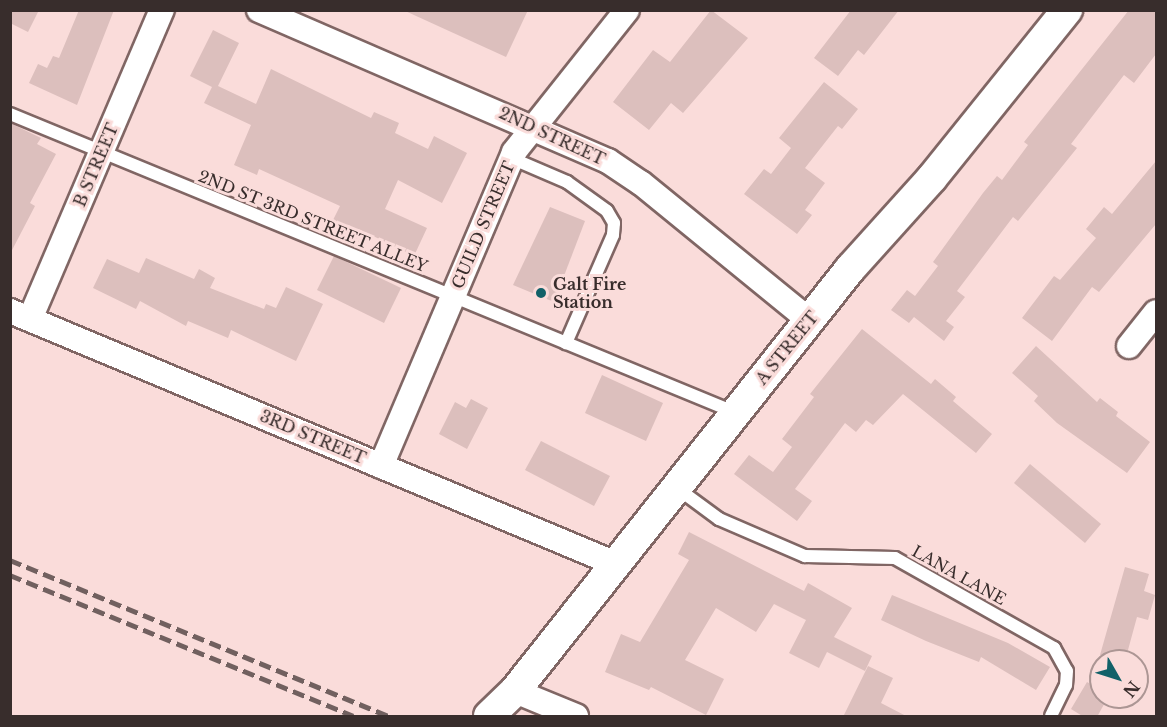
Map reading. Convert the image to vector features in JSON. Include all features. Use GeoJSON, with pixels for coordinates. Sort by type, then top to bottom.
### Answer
{"type":"FeatureCollection","features":[{"type":"Feature","properties":{"kind":"street","name":"B STREET"},"geometry":{"type":"LineString","coordinates":[[20,315],[101,152],[162,10]]}},
{"type":"Feature","properties":{"kind":"street","name":"2ND STREET"},"geometry":{"type":"LineString","coordinates":[[259,10],[534,126],[608,161],[641,183],[809,320]]}},
{"type":"Feature","properties":{"kind":"street","name":"GUILD STREET"},"geometry":{"type":"LineString","coordinates":[[381,466],[511,159],[534,126],[627,10]]}},
{"type":"Feature","properties":{"kind":"street","name":"A STREET"},"geometry":{"type":"LineString","coordinates":[[489,717],[514,704],[616,564],[809,320],[932,178],[1067,10]]}},
{"type":"Feature","properties":{"kind":"street"},"geometry":{"type":"LineString","coordinates":[[1129,346],[1156,312]]}},
{"type":"Feature","properties":{"kind":"street","name":"3RD STREET"},"geometry":{"type":"LineString","coordinates":[[20,315],[616,564]]}},
{"type":"Feature","properties":{"kind":"street"},"geometry":{"type":"LineString","coordinates":[[514,704],[576,717]]}},
{"type":"Feature","properties":{"kind":"lane","name":"2ND ST 3RD STREET ALLEY"},"geometry":{"type":"LineString","coordinates":[[10,114],[735,413]]}},
{"type":"Feature","properties":{"kind":"lane"},"geometry":{"type":"LineString","coordinates":[[511,159],[567,182],[607,211],[614,223],[613,235],[566,343]]}},
{"type":"Feature","properties":{"kind":"lane","name":"LANA LANE"},"geometry":{"type":"LineString","coordinates":[[676,487],[719,519],[805,556],[895,558],[1054,648],[1067,671],[1066,685],[1051,717]]}},
{"type":"Feature","properties":{"kind":"building"},"geometry":{"type":"Polygon","coordinates":[[[10,10],[39,10],[28,32],[10,23],[10,10]]]}},
{"type":"Feature","properties":{"kind":"building"},"geometry":{"type":"Polygon","coordinates":[[[79,10],[114,10],[77,105],[29,83],[38,64],[47,68],[53,56],[59,58],[79,10]]]}},
{"type":"Feature","properties":{"kind":"building"},"geometry":{"type":"Polygon","coordinates":[[[403,10],[528,10],[506,57],[403,10]]]}},
{"type":"Feature","properties":{"kind":"building"},"geometry":{"type":"Polygon","coordinates":[[[711,10],[748,38],[683,113],[671,103],[649,130],[613,102],[653,50],[670,62],[711,10]]]}},
{"type":"Feature","properties":{"kind":"building"},"geometry":{"type":"Polygon","coordinates":[[[851,10],[899,10],[864,55],[858,50],[838,76],[814,58],[851,10]]]}},
{"type":"Feature","properties":{"kind":"building"},"geometry":{"type":"Polygon","coordinates":[[[1129,10],[1156,10],[1156,54],[1134,83],[1124,75],[1071,144],[1077,148],[1018,221],[1013,217],[957,291],[965,297],[946,321],[954,327],[944,341],[914,317],[909,323],[891,310],[907,290],[915,296],[938,266],[933,262],[983,193],[997,176],[1002,180],[1028,145],[1024,142],[1129,10]]]}},
{"type":"Feature","properties":{"kind":"building"},"geometry":{"type":"Polygon","coordinates":[[[213,30],[239,43],[218,86],[256,104],[271,69],[371,118],[374,112],[399,123],[395,133],[428,149],[434,136],[467,153],[442,203],[398,180],[385,209],[427,228],[414,256],[365,232],[357,248],[341,241],[348,227],[333,220],[340,206],[259,169],[257,175],[234,165],[251,125],[204,103],[212,87],[190,76],[213,30]]]}},
{"type":"Feature","properties":{"kind":"building"},"geometry":{"type":"Polygon","coordinates":[[[824,82],[858,109],[842,129],[838,126],[805,168],[825,183],[805,210],[812,215],[797,234],[744,194],[764,169],[771,174],[791,148],[779,138],[824,82]]]}},
{"type":"Feature","properties":{"kind":"building"},"geometry":{"type":"Polygon","coordinates":[[[10,123],[41,138],[37,144],[56,154],[30,203],[35,206],[10,254],[10,123]]]}},
{"type":"Feature","properties":{"kind":"building"},"geometry":{"type":"Polygon","coordinates":[[[1156,161],[1156,224],[1099,292],[1092,287],[1052,341],[1022,318],[1054,276],[1060,280],[1096,238],[1086,229],[1104,207],[1112,214],[1156,161]]]}},
{"type":"Feature","properties":{"kind":"building"},"geometry":{"type":"Polygon","coordinates":[[[550,207],[585,221],[554,302],[513,285],[550,207]]]}},
{"type":"Feature","properties":{"kind":"building"},"geometry":{"type":"Polygon","coordinates":[[[334,256],[401,288],[384,323],[317,290],[334,256]]]}},
{"type":"Feature","properties":{"kind":"building"},"geometry":{"type":"Polygon","coordinates":[[[146,258],[194,279],[199,269],[215,278],[210,288],[264,309],[266,304],[276,308],[286,287],[323,304],[296,361],[231,330],[228,338],[188,321],[186,326],[140,301],[136,309],[93,288],[107,259],[139,273],[146,258]]]}},
{"type":"Feature","properties":{"kind":"building"},"geometry":{"type":"Polygon","coordinates":[[[862,329],[931,384],[935,379],[956,397],[953,401],[992,434],[976,453],[903,394],[873,425],[866,420],[856,432],[845,423],[795,489],[812,501],[797,521],[734,474],[749,455],[773,472],[792,447],[782,439],[814,397],[810,394],[862,329]]]}},
{"type":"Feature","properties":{"kind":"building"},"geometry":{"type":"Polygon","coordinates":[[[1036,346],[1097,402],[1100,398],[1118,412],[1116,416],[1150,442],[1127,473],[1057,423],[1034,401],[1038,396],[1012,373],[1036,346]]]}},
{"type":"Feature","properties":{"kind":"building"},"geometry":{"type":"Polygon","coordinates":[[[602,375],[663,403],[646,441],[585,413],[602,375]]]}},
{"type":"Feature","properties":{"kind":"building"},"geometry":{"type":"Polygon","coordinates":[[[471,399],[488,408],[467,449],[439,434],[455,402],[466,408],[471,399]]]}},
{"type":"Feature","properties":{"kind":"building"},"geometry":{"type":"Polygon","coordinates":[[[541,441],[610,476],[594,506],[525,470],[541,441]]]}},
{"type":"Feature","properties":{"kind":"building"},"geometry":{"type":"Polygon","coordinates":[[[1030,464],[1101,524],[1085,543],[1014,483],[1030,464]]]}},
{"type":"Feature","properties":{"kind":"building"},"geometry":{"type":"Polygon","coordinates":[[[689,532],[804,591],[808,583],[852,608],[834,637],[872,656],[865,671],[827,652],[819,668],[789,653],[806,620],[774,604],[756,632],[716,608],[685,660],[724,679],[706,715],[651,687],[649,690],[605,672],[621,634],[640,642],[689,560],[678,554],[689,532]]]}},
{"type":"Feature","properties":{"kind":"building"},"geometry":{"type":"Polygon","coordinates":[[[1125,567],[1149,574],[1144,591],[1155,595],[1148,620],[1137,617],[1128,649],[1102,649],[1125,567]]]}},
{"type":"Feature","properties":{"kind":"building"},"geometry":{"type":"Polygon","coordinates":[[[892,595],[1008,643],[1050,667],[1036,690],[981,657],[979,662],[926,641],[881,620],[892,595]]]}},
{"type":"Feature","properties":{"kind":"building"},"geometry":{"type":"Polygon","coordinates":[[[868,666],[893,678],[881,703],[908,717],[843,717],[868,666]]]}},
{"type":"Feature","properties":{"kind":"building"},"geometry":{"type":"Polygon","coordinates":[[[1087,682],[1089,683],[1089,709],[1101,709],[1097,717],[1084,717],[1071,709],[1087,682]]]}},
{"type":"Feature","properties":{"kind":"railway"},"geometry":{"type":"LineString","coordinates":[[10,560],[388,716]]}},
{"type":"Feature","properties":{"kind":"railway"},"geometry":{"type":"LineString","coordinates":[[10,575],[353,716]]}},
{"type":"Feature","properties":{"kind":"place","name":"Galt Fire Station"},"geometry":{"type":"Point","coordinates":[541,293]}}]}
